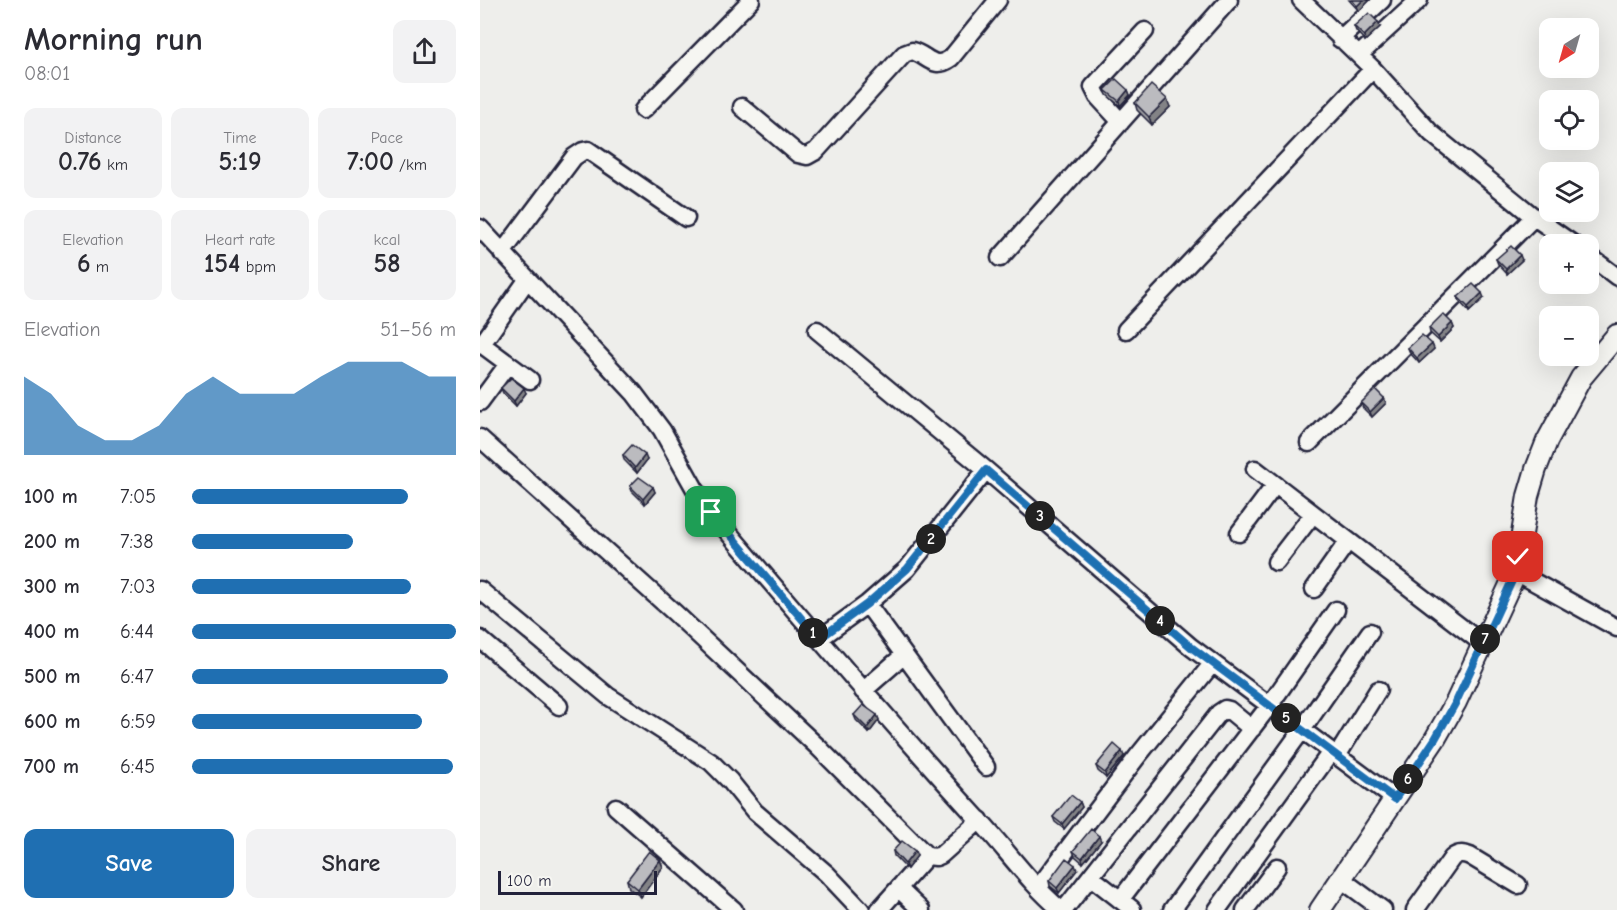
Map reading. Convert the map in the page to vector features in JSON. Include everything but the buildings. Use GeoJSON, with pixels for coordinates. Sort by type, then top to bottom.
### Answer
{"type":"FeatureCollection","features":[{"type":"Feature","properties":{"kind":"main road"},"geometry":{"type":"LineString","coordinates":[[1320,910],[1440,729],[1484,644],[1516,572],[1528,496],[1547,441],[1581,378],[1617,334]]}},
{"type":"Feature","properties":{"kind":"street"},"geometry":{"type":"LineString","coordinates":[[644,110],[751,0]]}},
{"type":"Feature","properties":{"kind":"street"},"geometry":{"type":"LineString","coordinates":[[742,107],[798,154],[804,156],[811,154],[908,51],[916,52],[936,63],[945,62],[951,58],[998,0]]}},
{"type":"Feature","properties":{"kind":"street"},"geometry":{"type":"LineString","coordinates":[[1000,258],[1229,0]]}},
{"type":"Feature","properties":{"kind":"street"},"geometry":{"type":"LineString","coordinates":[[1301,0],[1373,69],[1431,133],[1534,218],[1558,234]]}},
{"type":"Feature","properties":{"kind":"street"},"geometry":{"type":"LineString","coordinates":[[1340,39],[1382,0]]}},
{"type":"Feature","properties":{"kind":"street"},"geometry":{"type":"LineString","coordinates":[[1359,55],[1419,0]]}},
{"type":"Feature","properties":{"kind":"street"},"geometry":{"type":"LineString","coordinates":[[1121,122],[1098,97],[1094,87],[1145,31]]}},
{"type":"Feature","properties":{"kind":"street"},"geometry":{"type":"LineString","coordinates":[[1126,330],[1373,69]]}},
{"type":"Feature","properties":{"kind":"street"},"geometry":{"type":"LineString","coordinates":[[502,253],[574,157],[588,150],[686,218]]}},
{"type":"Feature","properties":{"kind":"street"},"geometry":{"type":"LineString","coordinates":[[1309,443],[1534,218]]}},
{"type":"Feature","properties":{"kind":"street"},"geometry":{"type":"LineString","coordinates":[[480,228],[634,393],[662,430],[695,489],[711,512],[862,691],[980,820],[1038,888],[1063,910],[1219,713],[1225,709],[1229,710],[1252,729]]}},
{"type":"Feature","properties":{"kind":"street"},"geometry":{"type":"LineString","coordinates":[[1599,263],[1617,277]]}},
{"type":"Feature","properties":{"kind":"street"},"geometry":{"type":"LineString","coordinates":[[527,280],[481,344],[530,380]]}},
{"type":"Feature","properties":{"kind":"street"},"geometry":{"type":"LineString","coordinates":[[818,330],[986,470],[1191,647],[1395,799]]}},
{"type":"Feature","properties":{"kind":"street"},"geometry":{"type":"LineString","coordinates":[[480,402],[508,364]]}},
{"type":"Feature","properties":{"kind":"street"},"geometry":{"type":"LineString","coordinates":[[480,438],[795,725],[927,856],[941,855],[980,820]]}},
{"type":"Feature","properties":{"kind":"street"},"geometry":{"type":"LineString","coordinates":[[1255,469],[1484,644]]}},
{"type":"Feature","properties":{"kind":"street"},"geometry":{"type":"LineString","coordinates":[[819,639],[867,604],[907,569],[986,470]]}},
{"type":"Feature","properties":{"kind":"street"},"geometry":{"type":"LineString","coordinates":[[1239,533],[1275,485]]}},
{"type":"Feature","properties":{"kind":"street"},"geometry":{"type":"LineString","coordinates":[[1276,562],[1313,514]]}},
{"type":"Feature","properties":{"kind":"street"},"geometry":{"type":"LineString","coordinates":[[1314,589],[1348,541]]}},
{"type":"Feature","properties":{"kind":"street"},"geometry":{"type":"LineString","coordinates":[[1516,572],[1617,628]]}},
{"type":"Feature","properties":{"kind":"street"},"geometry":{"type":"LineString","coordinates":[[480,590],[608,696],[711,762],[755,812],[827,874],[861,910]]}},
{"type":"Feature","properties":{"kind":"street"},"geometry":{"type":"LineString","coordinates":[[867,604],[986,767]]}},
{"type":"Feature","properties":{"kind":"street"},"geometry":{"type":"LineString","coordinates":[[1091,877],[1126,904],[1336,610]]}},
{"type":"Feature","properties":{"kind":"street"},"geometry":{"type":"LineString","coordinates":[[1172,910],[1370,632]]}},
{"type":"Feature","properties":{"kind":"street"},"geometry":{"type":"LineString","coordinates":[[480,639],[559,706]]}},
{"type":"Feature","properties":{"kind":"street"},"geometry":{"type":"LineString","coordinates":[[862,691],[904,655]]}},
{"type":"Feature","properties":{"kind":"street"},"geometry":{"type":"LineString","coordinates":[[1038,888],[1137,757],[1212,664]]}},
{"type":"Feature","properties":{"kind":"street"},"geometry":{"type":"LineString","coordinates":[[1217,910],[1334,754],[1378,690]]}},
{"type":"Feature","properties":{"kind":"street"},"geometry":{"type":"LineString","coordinates":[[616,807],[734,910]]}},
{"type":"Feature","properties":{"kind":"street"},"geometry":{"type":"LineString","coordinates":[[1415,910],[1456,855],[1466,854],[1518,885]]}},
{"type":"Feature","properties":{"kind":"street"},"geometry":{"type":"LineString","coordinates":[[879,910],[927,856]]}},
{"type":"Feature","properties":{"kind":"street"},"geometry":{"type":"LineString","coordinates":[[1245,910],[1277,867]]}},
{"type":"Feature","properties":{"kind":"street"},"geometry":{"type":"LineString","coordinates":[[1341,879],[1383,910]]}},
{"type":"Feature","properties":{"kind":"street"},"geometry":{"type":"LineString","coordinates":[[899,889],[921,910]]}},
{"type":"Feature","properties":{"kind":"route"},"geometry":{"type":"LineString","coordinates":[[711,512],[819,639],[890,586],[907,569],[986,470],[1191,647],[1395,799],[1435,739],[1456,702],[1516,572],[1518,557]]}}]}
